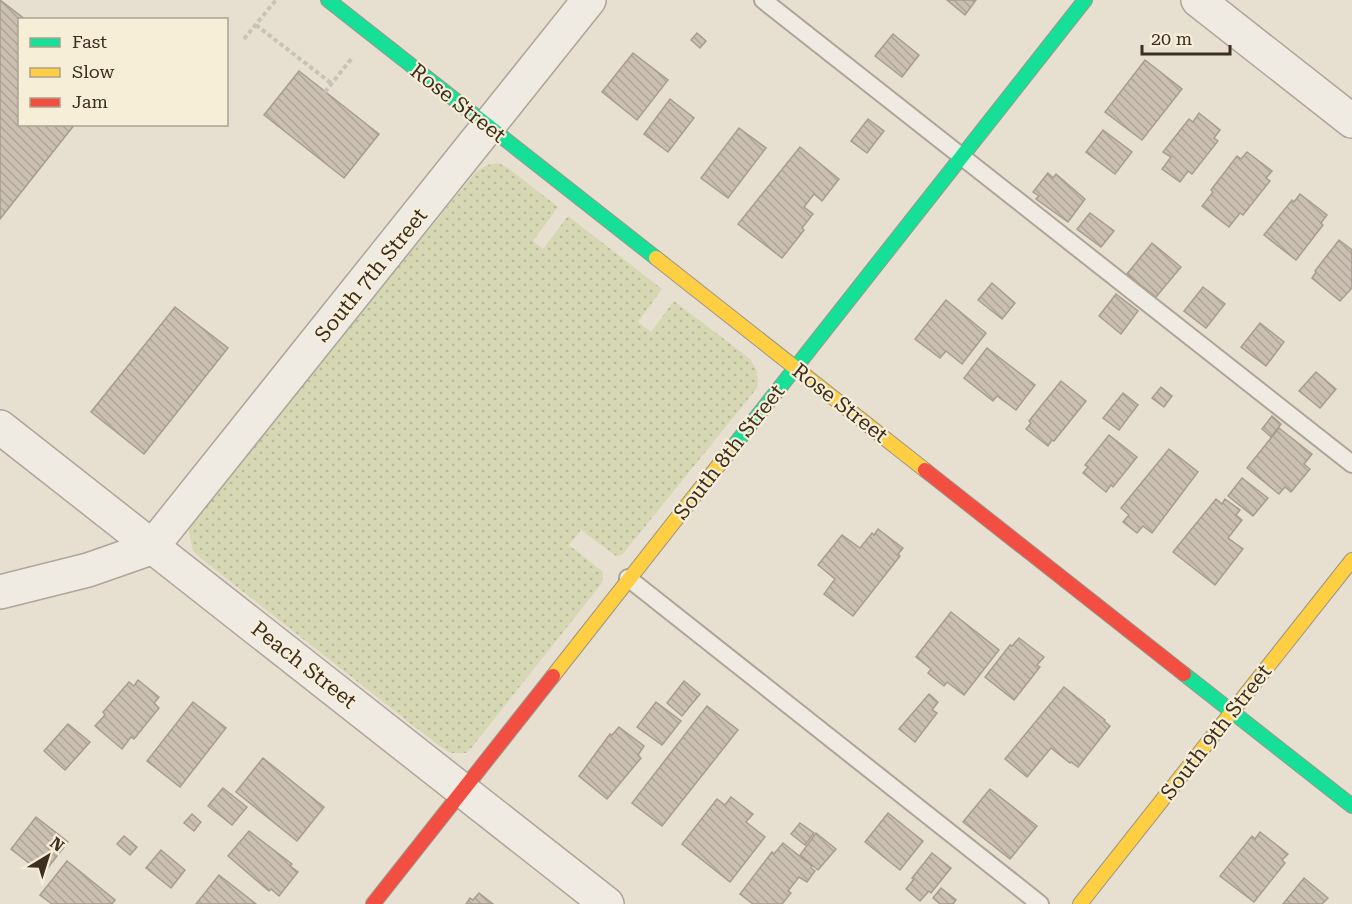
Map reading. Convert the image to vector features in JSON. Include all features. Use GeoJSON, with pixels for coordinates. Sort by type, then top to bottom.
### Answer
{"type":"FeatureCollection","features":[{"type":"Feature","properties":{"kind":"street","name":"Rose Street"},"geometry":{"type":"LineString","coordinates":[[328,0],[1352,806]]}},
{"type":"Feature","properties":{"kind":"street","name":"South 7th Street"},"geometry":{"type":"LineString","coordinates":[[151,548],[589,0]]}},
{"type":"Feature","properties":{"kind":"street","name":"South 8th Street"},"geometry":{"type":"LineString","coordinates":[[373,904],[1085,0]]}},
{"type":"Feature","properties":{"kind":"street"},"geometry":{"type":"LineString","coordinates":[[1198,0],[1352,122]]}},
{"type":"Feature","properties":{"kind":"street","name":"Peach Street"},"geometry":{"type":"LineString","coordinates":[[0,427],[151,548],[219,598],[607,904]]}},
{"type":"Feature","properties":{"kind":"street"},"geometry":{"type":"LineString","coordinates":[[0,592],[88,570],[151,548]]}},
{"type":"Feature","properties":{"kind":"street","name":"South 9th Street"},"geometry":{"type":"LineString","coordinates":[[1080,904],[1352,560]]}},
{"type":"Feature","properties":{"kind":"lane"},"geometry":{"type":"LineString","coordinates":[[763,0],[1352,464]]}},
{"type":"Feature","properties":{"kind":"lane"},"geometry":{"type":"LineString","coordinates":[[628,578],[1040,904]]}},
{"type":"Feature","properties":{"kind":"path"},"geometry":{"type":"LineString","coordinates":[[244,39],[276,0]]}},
{"type":"Feature","properties":{"kind":"path"},"geometry":{"type":"LineString","coordinates":[[256,25],[331,83]]}},
{"type":"Feature","properties":{"kind":"path"},"geometry":{"type":"LineString","coordinates":[[325,92],[371,33]]}},
{"type":"Feature","properties":{"kind":"green space"},"geometry":{"type":"Polygon","coordinates":[[[498,163],[508,168],[558,207],[533,241],[543,249],[568,216],[662,289],[638,322],[651,332],[674,301],[749,358],[757,372],[758,383],[757,388],[622,555],[616,556],[581,530],[569,545],[603,572],[602,583],[472,747],[466,753],[451,753],[203,560],[193,551],[187,522],[476,172],[487,165],[498,163]]]}},
{"type":"Feature","properties":{"kind":"building"},"geometry":{"type":"Polygon","coordinates":[[[0,0],[23,18],[18,18],[18,126],[73,126],[0,219],[0,0]]]}},
{"type":"Feature","properties":{"kind":"building"},"geometry":{"type":"Polygon","coordinates":[[[947,0],[976,0],[965,15],[947,0]]]}},
{"type":"Feature","properties":{"kind":"building"},"geometry":{"type":"Polygon","coordinates":[[[697,33],[706,41],[700,48],[691,40],[697,33]]]}},
{"type":"Feature","properties":{"kind":"building"},"geometry":{"type":"Polygon","coordinates":[[[893,34],[919,55],[902,77],[875,56],[893,34]]]}},
{"type":"Feature","properties":{"kind":"building"},"geometry":{"type":"Polygon","coordinates":[[[633,53],[668,80],[637,120],[602,92],[633,53]]]}},
{"type":"Feature","properties":{"kind":"building"},"geometry":{"type":"Polygon","coordinates":[[[1145,60],[1182,89],[1142,140],[1105,112],[1145,60]]]}},
{"type":"Feature","properties":{"kind":"building"},"geometry":{"type":"Polygon","coordinates":[[[299,71],[379,134],[344,178],[264,115],[299,71]]]}},
{"type":"Feature","properties":{"kind":"building"},"geometry":{"type":"Polygon","coordinates":[[[670,99],[694,118],[668,152],[644,134],[670,99]]]}},
{"type":"Feature","properties":{"kind":"building"},"geometry":{"type":"Polygon","coordinates":[[[1199,113],[1220,130],[1214,138],[1218,141],[1192,174],[1188,171],[1180,182],[1162,169],[1171,157],[1163,152],[1189,119],[1193,122],[1199,113]]]}},
{"type":"Feature","properties":{"kind":"building"},"geometry":{"type":"Polygon","coordinates":[[[868,119],[884,131],[867,153],[851,141],[868,119]]]}},
{"type":"Feature","properties":{"kind":"building"},"geometry":{"type":"Polygon","coordinates":[[[739,128],[766,148],[728,198],[701,178],[739,128]]]}},
{"type":"Feature","properties":{"kind":"building"},"geometry":{"type":"Polygon","coordinates":[[[1103,130],[1132,152],[1115,174],[1086,152],[1103,130]]]}},
{"type":"Feature","properties":{"kind":"building"},"geometry":{"type":"Polygon","coordinates":[[[800,147],[839,179],[822,201],[814,194],[804,207],[813,214],[802,228],[804,230],[782,258],[738,224],[800,147]]]}},
{"type":"Feature","properties":{"kind":"building"},"geometry":{"type":"Polygon","coordinates":[[[1247,152],[1272,171],[1266,178],[1270,181],[1243,215],[1240,213],[1229,227],[1202,206],[1213,192],[1211,190],[1237,156],[1241,159],[1247,152]]]}},
{"type":"Feature","properties":{"kind":"building"},"geometry":{"type":"Polygon","coordinates":[[[1048,173],[1053,178],[1056,174],[1085,199],[1068,222],[1036,199],[1039,196],[1033,192],[1048,173]]]}},
{"type":"Feature","properties":{"kind":"building"},"geometry":{"type":"Polygon","coordinates":[[[1300,194],[1327,215],[1321,223],[1323,225],[1296,260],[1264,235],[1292,200],[1294,202],[1300,194]]]}},
{"type":"Feature","properties":{"kind":"building"},"geometry":{"type":"Polygon","coordinates":[[[1090,213],[1114,231],[1101,247],[1077,229],[1090,213]]]}},
{"type":"Feature","properties":{"kind":"building"},"geometry":{"type":"Polygon","coordinates":[[[1339,240],[1352,250],[1352,288],[1340,301],[1312,278],[1339,240]]]}},
{"type":"Feature","properties":{"kind":"building"},"geometry":{"type":"Polygon","coordinates":[[[1152,243],[1181,267],[1156,297],[1127,274],[1152,243]]]}},
{"type":"Feature","properties":{"kind":"building"},"geometry":{"type":"Polygon","coordinates":[[[992,283],[1015,303],[1002,319],[978,300],[992,283]]]}},
{"type":"Feature","properties":{"kind":"building"},"geometry":{"type":"Polygon","coordinates":[[[1203,287],[1225,304],[1206,328],[1184,311],[1203,287]]]}},
{"type":"Feature","properties":{"kind":"building"},"geometry":{"type":"Polygon","coordinates":[[[1116,294],[1138,311],[1121,334],[1099,316],[1116,294]]]}},
{"type":"Feature","properties":{"kind":"building"},"geometry":{"type":"Polygon","coordinates":[[[946,300],[986,333],[962,364],[946,351],[940,358],[915,339],[946,300]]]}},
{"type":"Feature","properties":{"kind":"building"},"geometry":{"type":"Polygon","coordinates":[[[175,307],[228,348],[144,454],[91,412],[175,307]]]}},
{"type":"Feature","properties":{"kind":"building"},"geometry":{"type":"Polygon","coordinates":[[[1260,323],[1284,342],[1266,366],[1241,347],[1260,323]]]}},
{"type":"Feature","properties":{"kind":"building"},"geometry":{"type":"Polygon","coordinates":[[[987,348],[1035,385],[1016,410],[997,396],[993,401],[964,378],[987,348]]]}},
{"type":"Feature","properties":{"kind":"building"},"geometry":{"type":"Polygon","coordinates":[[[1316,372],[1336,389],[1320,408],[1299,391],[1316,372]]]}},
{"type":"Feature","properties":{"kind":"building"},"geometry":{"type":"Polygon","coordinates":[[[1061,381],[1086,401],[1048,446],[1026,429],[1031,423],[1029,421],[1061,381]]]}},
{"type":"Feature","properties":{"kind":"building"},"geometry":{"type":"Polygon","coordinates":[[[1161,387],[1172,396],[1164,407],[1152,398],[1161,387]]]}},
{"type":"Feature","properties":{"kind":"building"},"geometry":{"type":"Polygon","coordinates":[[[1123,393],[1138,405],[1119,430],[1103,418],[1123,393]]]}},
{"type":"Feature","properties":{"kind":"building"},"geometry":{"type":"Polygon","coordinates":[[[1272,416],[1281,424],[1271,437],[1262,429],[1272,416]]]}},
{"type":"Feature","properties":{"kind":"building"},"geometry":{"type":"Polygon","coordinates":[[[1279,428],[1312,454],[1304,464],[1310,469],[1291,492],[1285,487],[1279,494],[1247,468],[1279,428]]]}},
{"type":"Feature","properties":{"kind":"building"},"geometry":{"type":"Polygon","coordinates":[[[1109,435],[1137,457],[1113,487],[1111,485],[1106,492],[1083,473],[1088,467],[1085,465],[1109,435]]]}},
{"type":"Feature","properties":{"kind":"building"},"geometry":{"type":"Polygon","coordinates":[[[1169,449],[1198,472],[1152,533],[1143,526],[1137,533],[1123,522],[1129,515],[1121,508],[1169,449]]]}},
{"type":"Feature","properties":{"kind":"building"},"geometry":{"type":"Polygon","coordinates":[[[1242,478],[1268,498],[1253,516],[1228,496],[1242,478]]]}},
{"type":"Feature","properties":{"kind":"building"},"geometry":{"type":"Polygon","coordinates":[[[1216,499],[1222,504],[1225,499],[1240,510],[1236,515],[1242,520],[1228,538],[1243,549],[1215,585],[1173,552],[1216,499]]]}},
{"type":"Feature","properties":{"kind":"building"},"geometry":{"type":"Polygon","coordinates":[[[878,529],[903,548],[898,554],[900,556],[853,616],[824,594],[835,579],[818,565],[842,535],[860,548],[878,529]]]}},
{"type":"Feature","properties":{"kind":"building"},"geometry":{"type":"Polygon","coordinates":[[[951,612],[999,650],[964,695],[947,682],[944,686],[928,673],[931,669],[916,657],[951,612]]]}},
{"type":"Feature","properties":{"kind":"building"},"geometry":{"type":"Polygon","coordinates":[[[1019,638],[1044,657],[1037,665],[1040,667],[1014,700],[985,677],[1010,645],[1012,646],[1019,638]]]}},
{"type":"Feature","properties":{"kind":"building"},"geometry":{"type":"Polygon","coordinates":[[[138,680],[159,697],[154,703],[159,708],[134,739],[131,737],[122,749],[95,726],[105,715],[103,712],[129,682],[134,686],[138,680]]]}},
{"type":"Feature","properties":{"kind":"building"},"geometry":{"type":"Polygon","coordinates":[[[684,681],[700,694],[682,716],[667,703],[684,681]]]}},
{"type":"Feature","properties":{"kind":"building"},"geometry":{"type":"Polygon","coordinates":[[[1064,687],[1110,726],[1078,767],[1051,748],[1027,777],[1005,759],[1064,687]]]}},
{"type":"Feature","properties":{"kind":"building"},"geometry":{"type":"Polygon","coordinates":[[[929,694],[938,702],[932,710],[937,713],[915,742],[899,729],[929,694]]]}},
{"type":"Feature","properties":{"kind":"building"},"geometry":{"type":"Polygon","coordinates":[[[193,702],[226,728],[180,787],[147,761],[193,702]]]}},
{"type":"Feature","properties":{"kind":"building"},"geometry":{"type":"Polygon","coordinates":[[[656,702],[681,721],[662,745],[637,727],[656,702]]]}},
{"type":"Feature","properties":{"kind":"building"},"geometry":{"type":"Polygon","coordinates":[[[707,706],[738,730],[662,826],[632,803],[707,706]]]}},
{"type":"Feature","properties":{"kind":"building"},"geometry":{"type":"Polygon","coordinates":[[[68,724],[90,742],[65,770],[44,751],[68,724]]]}},
{"type":"Feature","properties":{"kind":"building"},"geometry":{"type":"Polygon","coordinates":[[[619,727],[644,746],[638,755],[641,758],[607,799],[579,776],[610,734],[612,735],[619,727]]]}},
{"type":"Feature","properties":{"kind":"building"},"geometry":{"type":"Polygon","coordinates":[[[263,758],[324,807],[297,841],[236,792],[263,758]]]}},
{"type":"Feature","properties":{"kind":"building"},"geometry":{"type":"Polygon","coordinates":[[[223,788],[247,807],[232,825],[208,806],[223,788]]]}},
{"type":"Feature","properties":{"kind":"building"},"geometry":{"type":"Polygon","coordinates":[[[990,789],[1037,826],[1010,859],[963,822],[990,789]]]}},
{"type":"Feature","properties":{"kind":"building"},"geometry":{"type":"Polygon","coordinates":[[[731,797],[753,814],[746,822],[765,837],[730,882],[682,844],[717,799],[725,805],[731,797]]]}},
{"type":"Feature","properties":{"kind":"building"},"geometry":{"type":"Polygon","coordinates":[[[888,813],[923,841],[900,870],[865,842],[888,813]]]}},
{"type":"Feature","properties":{"kind":"building"},"geometry":{"type":"Polygon","coordinates":[[[192,814],[201,822],[194,831],[184,823],[192,814]]]}},
{"type":"Feature","properties":{"kind":"building"},"geometry":{"type":"Polygon","coordinates":[[[36,817],[68,842],[43,874],[11,849],[36,817]]]}},
{"type":"Feature","properties":{"kind":"building"},"geometry":{"type":"Polygon","coordinates":[[[800,823],[814,833],[805,845],[791,834],[800,823]]]}},
{"type":"Feature","properties":{"kind":"building"},"geometry":{"type":"Polygon","coordinates":[[[249,831],[292,864],[290,866],[298,872],[279,896],[271,889],[269,891],[228,856],[249,831]]]}},
{"type":"Feature","properties":{"kind":"building"},"geometry":{"type":"Polygon","coordinates":[[[1260,832],[1288,854],[1282,860],[1285,863],[1254,902],[1220,876],[1252,836],[1255,839],[1260,832]]]}},
{"type":"Feature","properties":{"kind":"building"},"geometry":{"type":"Polygon","coordinates":[[[816,833],[836,849],[818,870],[800,855],[816,833]]]}},
{"type":"Feature","properties":{"kind":"building"},"geometry":{"type":"Polygon","coordinates":[[[124,836],[137,847],[130,855],[117,844],[124,836]]]}},
{"type":"Feature","properties":{"kind":"building"},"geometry":{"type":"Polygon","coordinates":[[[783,843],[815,871],[807,882],[799,877],[788,891],[791,893],[782,904],[753,904],[740,894],[772,852],[774,854],[783,843]]]}},
{"type":"Feature","properties":{"kind":"building"},"geometry":{"type":"Polygon","coordinates":[[[161,850],[185,870],[171,888],[146,868],[161,850]]]}},
{"type":"Feature","properties":{"kind":"building"},"geometry":{"type":"Polygon","coordinates":[[[932,853],[951,868],[931,893],[929,891],[920,901],[906,889],[932,853]]]}},
{"type":"Feature","properties":{"kind":"building"},"geometry":{"type":"Polygon","coordinates":[[[67,861],[115,900],[112,904],[52,904],[40,895],[67,861]]]}},
{"type":"Feature","properties":{"kind":"building"},"geometry":{"type":"Polygon","coordinates":[[[219,875],[256,904],[196,904],[219,875]]]}},
{"type":"Feature","properties":{"kind":"building"},"geometry":{"type":"Polygon","coordinates":[[[1304,878],[1328,898],[1322,904],[1283,904],[1304,878]]]}},
{"type":"Feature","properties":{"kind":"building"},"geometry":{"type":"Polygon","coordinates":[[[941,888],[956,900],[953,904],[940,904],[933,898],[941,888]]]}},
{"type":"Feature","properties":{"kind":"building"},"geometry":{"type":"Polygon","coordinates":[[[479,893],[493,904],[466,904],[470,898],[473,900],[479,893]]]}},
{"type":"Feature","properties":{"kind":"traffic: fast"},"geometry":{"type":"LineString","coordinates":[[328,0],[656,258]]}},
{"type":"Feature","properties":{"kind":"traffic: fast"},"geometry":{"type":"LineString","coordinates":[[729,452],[1085,0]]}},
{"type":"Feature","properties":{"kind":"traffic: fast"},"geometry":{"type":"LineString","coordinates":[[1184,674],[1352,806]]}},
{"type":"Feature","properties":{"kind":"traffic: slow"},"geometry":{"type":"LineString","coordinates":[[656,258],[925,470]]}},
{"type":"Feature","properties":{"kind":"traffic: slow"},"geometry":{"type":"LineString","coordinates":[[553,676],[729,452]]}},
{"type":"Feature","properties":{"kind":"traffic: slow"},"geometry":{"type":"LineString","coordinates":[[1080,904],[1352,560]]}},
{"type":"Feature","properties":{"kind":"traffic: jam"},"geometry":{"type":"LineString","coordinates":[[925,470],[1184,674]]}},
{"type":"Feature","properties":{"kind":"traffic: jam"},"geometry":{"type":"LineString","coordinates":[[373,904],[553,676]]}}]}
